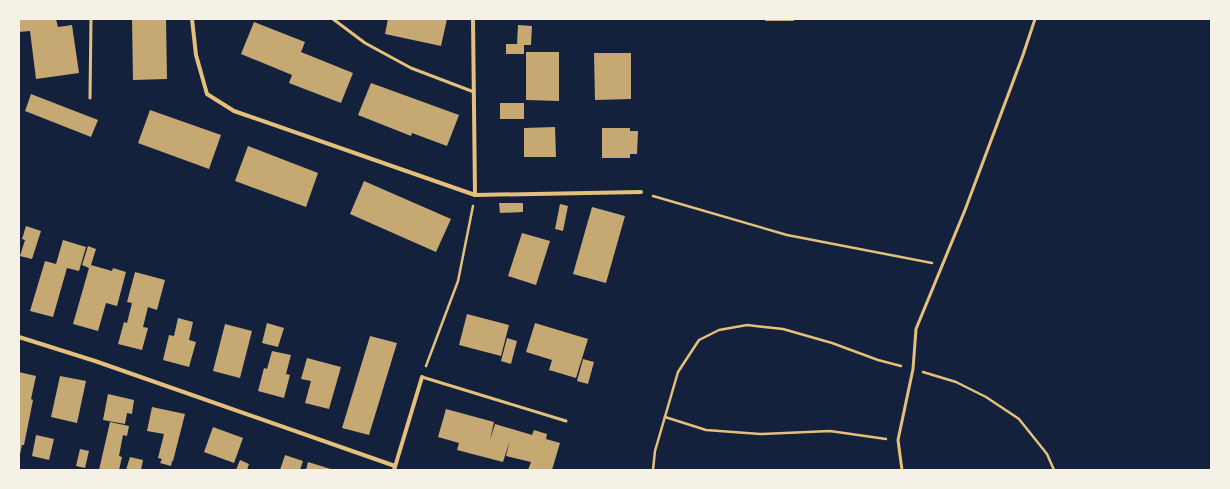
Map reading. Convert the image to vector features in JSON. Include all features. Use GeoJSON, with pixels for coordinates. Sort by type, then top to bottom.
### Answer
{"type":"FeatureCollection","features":[{"type":"Feature","properties":{"kind":"street"},"geometry":{"type":"LineString","coordinates":[[192,19],[196,55],[207,94],[234,111],[475,195],[641,192]]}},
{"type":"Feature","properties":{"kind":"street"},"geometry":{"type":"LineString","coordinates":[[473,19],[475,195]]}},
{"type":"Feature","properties":{"kind":"street"},"geometry":{"type":"LineString","coordinates":[[19,337],[95,360],[394,468],[422,378]]}},
{"type":"Feature","properties":{"kind":"lane"},"geometry":{"type":"LineString","coordinates":[[90,98],[91,19]]}},
{"type":"Feature","properties":{"kind":"lane"},"geometry":{"type":"LineString","coordinates":[[333,19],[365,43],[411,68],[474,92]]}},
{"type":"Feature","properties":{"kind":"lane"},"geometry":{"type":"LineString","coordinates":[[902,470],[898,440],[913,369],[916,330],[1018,69],[1035,19]]}},
{"type":"Feature","properties":{"kind":"lane"},"geometry":{"type":"LineString","coordinates":[[422,378],[566,421]]}},
{"type":"Feature","properties":{"kind":"path"},"geometry":{"type":"LineString","coordinates":[[641,192],[787,235],[942,264]]}},
{"type":"Feature","properties":{"kind":"path"},"geometry":{"type":"LineString","coordinates":[[422,378],[458,282],[475,195]]}},
{"type":"Feature","properties":{"kind":"path"},"geometry":{"type":"LineString","coordinates":[[653,470],[655,451],[678,372],[699,340],[719,330],[747,325],[783,330],[832,343],[878,360],[956,382],[986,397],[1019,419],[1047,454],[1054,470]]}},
{"type":"Feature","properties":{"kind":"path"},"geometry":{"type":"LineString","coordinates":[[665,417],[706,430],[760,434],[830,431],[898,440]]}},
{"type":"Feature","properties":{"kind":"building"},"geometry":{"type":"Polygon","coordinates":[[[19,19],[56,19],[58,27],[72,25],[79,73],[36,79],[30,31],[19,32],[19,19]]]}},
{"type":"Feature","properties":{"kind":"building"},"geometry":{"type":"Polygon","coordinates":[[[132,19],[166,19],[167,79],[133,80],[132,19]]]}},
{"type":"Feature","properties":{"kind":"building"},"geometry":{"type":"Polygon","coordinates":[[[388,19],[447,19],[441,46],[385,34],[388,19]]]}},
{"type":"Feature","properties":{"kind":"building"},"geometry":{"type":"Polygon","coordinates":[[[765,19],[794,19],[794,21],[765,21],[765,19]]]}},
{"type":"Feature","properties":{"kind":"building"},"geometry":{"type":"Polygon","coordinates":[[[254,22],[305,42],[301,52],[353,73],[341,103],[289,83],[292,75],[241,54],[254,22]]]}},
{"type":"Feature","properties":{"kind":"building"},"geometry":{"type":"Polygon","coordinates":[[[518,25],[532,26],[531,45],[524,45],[524,54],[506,54],[506,44],[517,44],[518,25]]]}},
{"type":"Feature","properties":{"kind":"building"},"geometry":{"type":"Polygon","coordinates":[[[526,52],[559,52],[559,101],[526,100],[526,52]]]}},
{"type":"Feature","properties":{"kind":"building"},"geometry":{"type":"Polygon","coordinates":[[[594,53],[631,53],[631,99],[595,100],[594,53]]]}},
{"type":"Feature","properties":{"kind":"building"},"geometry":{"type":"Polygon","coordinates":[[[371,83],[459,115],[447,146],[412,133],[411,136],[358,115],[371,83]]]}},
{"type":"Feature","properties":{"kind":"building"},"geometry":{"type":"Polygon","coordinates":[[[31,94],[98,120],[91,137],[25,111],[31,94]]]}},
{"type":"Feature","properties":{"kind":"building"},"geometry":{"type":"Polygon","coordinates":[[[500,103],[524,103],[524,119],[500,119],[500,103]]]}},
{"type":"Feature","properties":{"kind":"building"},"geometry":{"type":"Polygon","coordinates":[[[150,110],[221,135],[209,169],[138,143],[150,110]]]}},
{"type":"Feature","properties":{"kind":"building"},"geometry":{"type":"Polygon","coordinates":[[[555,127],[556,157],[524,157],[524,128],[555,127]]]}},
{"type":"Feature","properties":{"kind":"building"},"geometry":{"type":"Polygon","coordinates":[[[602,128],[630,128],[630,131],[638,131],[637,154],[630,154],[630,158],[602,158],[602,128]]]}},
{"type":"Feature","properties":{"kind":"building"},"geometry":{"type":"Polygon","coordinates":[[[248,146],[318,173],[306,207],[235,181],[248,146]]]}},
{"type":"Feature","properties":{"kind":"building"},"geometry":{"type":"Polygon","coordinates":[[[364,181],[451,219],[436,252],[350,214],[364,181]]]}},
{"type":"Feature","properties":{"kind":"building"},"geometry":{"type":"Polygon","coordinates":[[[499,203],[523,203],[523,212],[500,213],[499,203]]]}},
{"type":"Feature","properties":{"kind":"building"},"geometry":{"type":"Polygon","coordinates":[[[560,204],[568,206],[563,231],[555,229],[560,204]]]}},
{"type":"Feature","properties":{"kind":"building"},"geometry":{"type":"Polygon","coordinates":[[[592,207],[625,216],[606,283],[573,274],[592,207]]]}},
{"type":"Feature","properties":{"kind":"building"},"geometry":{"type":"Polygon","coordinates":[[[26,226],[41,231],[32,259],[20,256],[25,240],[22,239],[26,226]]]}},
{"type":"Feature","properties":{"kind":"building"},"geometry":{"type":"Polygon","coordinates":[[[522,233],[550,241],[536,285],[508,276],[522,233]]]}},
{"type":"Feature","properties":{"kind":"building"},"geometry":{"type":"Polygon","coordinates":[[[63,240],[86,247],[79,271],[67,268],[53,317],[30,311],[45,261],[56,264],[63,240]]]}},
{"type":"Feature","properties":{"kind":"building"},"geometry":{"type":"Polygon","coordinates":[[[88,246],[96,249],[91,265],[112,271],[113,268],[126,272],[117,306],[106,303],[98,331],[73,324],[89,268],[82,265],[88,246]]]}},
{"type":"Feature","properties":{"kind":"building"},"geometry":{"type":"Polygon","coordinates":[[[135,272],[165,280],[157,310],[148,307],[143,327],[148,328],[142,350],[118,344],[124,322],[127,323],[132,303],[127,302],[135,272]]]}},
{"type":"Feature","properties":{"kind":"building"},"geometry":{"type":"Polygon","coordinates":[[[467,314],[509,325],[501,356],[459,345],[467,314]]]}},
{"type":"Feature","properties":{"kind":"building"},"geometry":{"type":"Polygon","coordinates":[[[178,318],[193,322],[189,340],[196,342],[189,367],[163,360],[169,335],[174,336],[178,318]]]}},
{"type":"Feature","properties":{"kind":"building"},"geometry":{"type":"Polygon","coordinates":[[[267,323],[284,328],[278,347],[262,343],[267,323]]]}},
{"type":"Feature","properties":{"kind":"building"},"geometry":{"type":"Polygon","coordinates":[[[535,323],[588,339],[576,378],[549,370],[552,360],[526,352],[535,323]]]}},
{"type":"Feature","properties":{"kind":"building"},"geometry":{"type":"Polygon","coordinates":[[[225,324],[252,331],[240,378],[213,371],[225,324]]]}},
{"type":"Feature","properties":{"kind":"building"},"geometry":{"type":"Polygon","coordinates":[[[370,336],[397,343],[369,435],[342,428],[370,336]]]}},
{"type":"Feature","properties":{"kind":"building"},"geometry":{"type":"Polygon","coordinates":[[[507,338],[517,341],[511,364],[501,361],[507,338]]]}},
{"type":"Feature","properties":{"kind":"building"},"geometry":{"type":"Polygon","coordinates":[[[272,351],[291,355],[286,374],[290,375],[284,398],[258,391],[264,368],[267,369],[272,351]]]}},
{"type":"Feature","properties":{"kind":"building"},"geometry":{"type":"Polygon","coordinates":[[[307,358],[341,367],[329,409],[305,403],[311,381],[301,379],[307,358]]]}},
{"type":"Feature","properties":{"kind":"building"},"geometry":{"type":"Polygon","coordinates":[[[583,359],[594,362],[588,384],[577,381],[583,359]]]}},
{"type":"Feature","properties":{"kind":"building"},"geometry":{"type":"Polygon","coordinates":[[[19,372],[36,376],[24,445],[22,445],[20,454],[19,453],[19,372]]]}},
{"type":"Feature","properties":{"kind":"building"},"geometry":{"type":"Polygon","coordinates":[[[60,376],[86,381],[77,423],[51,417],[60,376]]]}},
{"type":"Feature","properties":{"kind":"building"},"geometry":{"type":"Polygon","coordinates":[[[108,394],[134,400],[132,414],[127,413],[125,424],[103,420],[108,394]]]}},
{"type":"Feature","properties":{"kind":"building"},"geometry":{"type":"Polygon","coordinates":[[[152,407],[185,414],[171,466],[160,463],[162,459],[158,458],[164,434],[147,431],[152,407]]]}},
{"type":"Feature","properties":{"kind":"building"},"geometry":{"type":"Polygon","coordinates":[[[446,409],[494,422],[490,440],[495,424],[532,435],[534,430],[547,434],[546,439],[560,443],[552,470],[528,470],[531,462],[506,456],[510,440],[503,462],[457,450],[459,443],[438,437],[446,409]]]}},
{"type":"Feature","properties":{"kind":"building"},"geometry":{"type":"Polygon","coordinates":[[[110,422],[129,426],[127,436],[123,435],[119,456],[122,457],[119,470],[99,470],[110,422]]]}},
{"type":"Feature","properties":{"kind":"building"},"geometry":{"type":"Polygon","coordinates":[[[213,427],[243,438],[234,463],[204,452],[213,427]]]}},
{"type":"Feature","properties":{"kind":"building"},"geometry":{"type":"Polygon","coordinates":[[[36,435],[54,439],[49,460],[32,456],[36,435]]]}},
{"type":"Feature","properties":{"kind":"building"},"geometry":{"type":"Polygon","coordinates":[[[80,449],[89,451],[85,468],[76,466],[80,449]]]}},
{"type":"Feature","properties":{"kind":"building"},"geometry":{"type":"Polygon","coordinates":[[[285,455],[303,461],[300,470],[280,470],[285,455]]]}},
{"type":"Feature","properties":{"kind":"building"},"geometry":{"type":"Polygon","coordinates":[[[130,457],[143,460],[141,470],[126,470],[130,457]]]}},
{"type":"Feature","properties":{"kind":"building"},"geometry":{"type":"Polygon","coordinates":[[[240,460],[249,464],[247,470],[236,470],[240,460]]]}},
{"type":"Feature","properties":{"kind":"building"},"geometry":{"type":"Polygon","coordinates":[[[308,462],[334,470],[306,470],[308,462]]]}}]}
